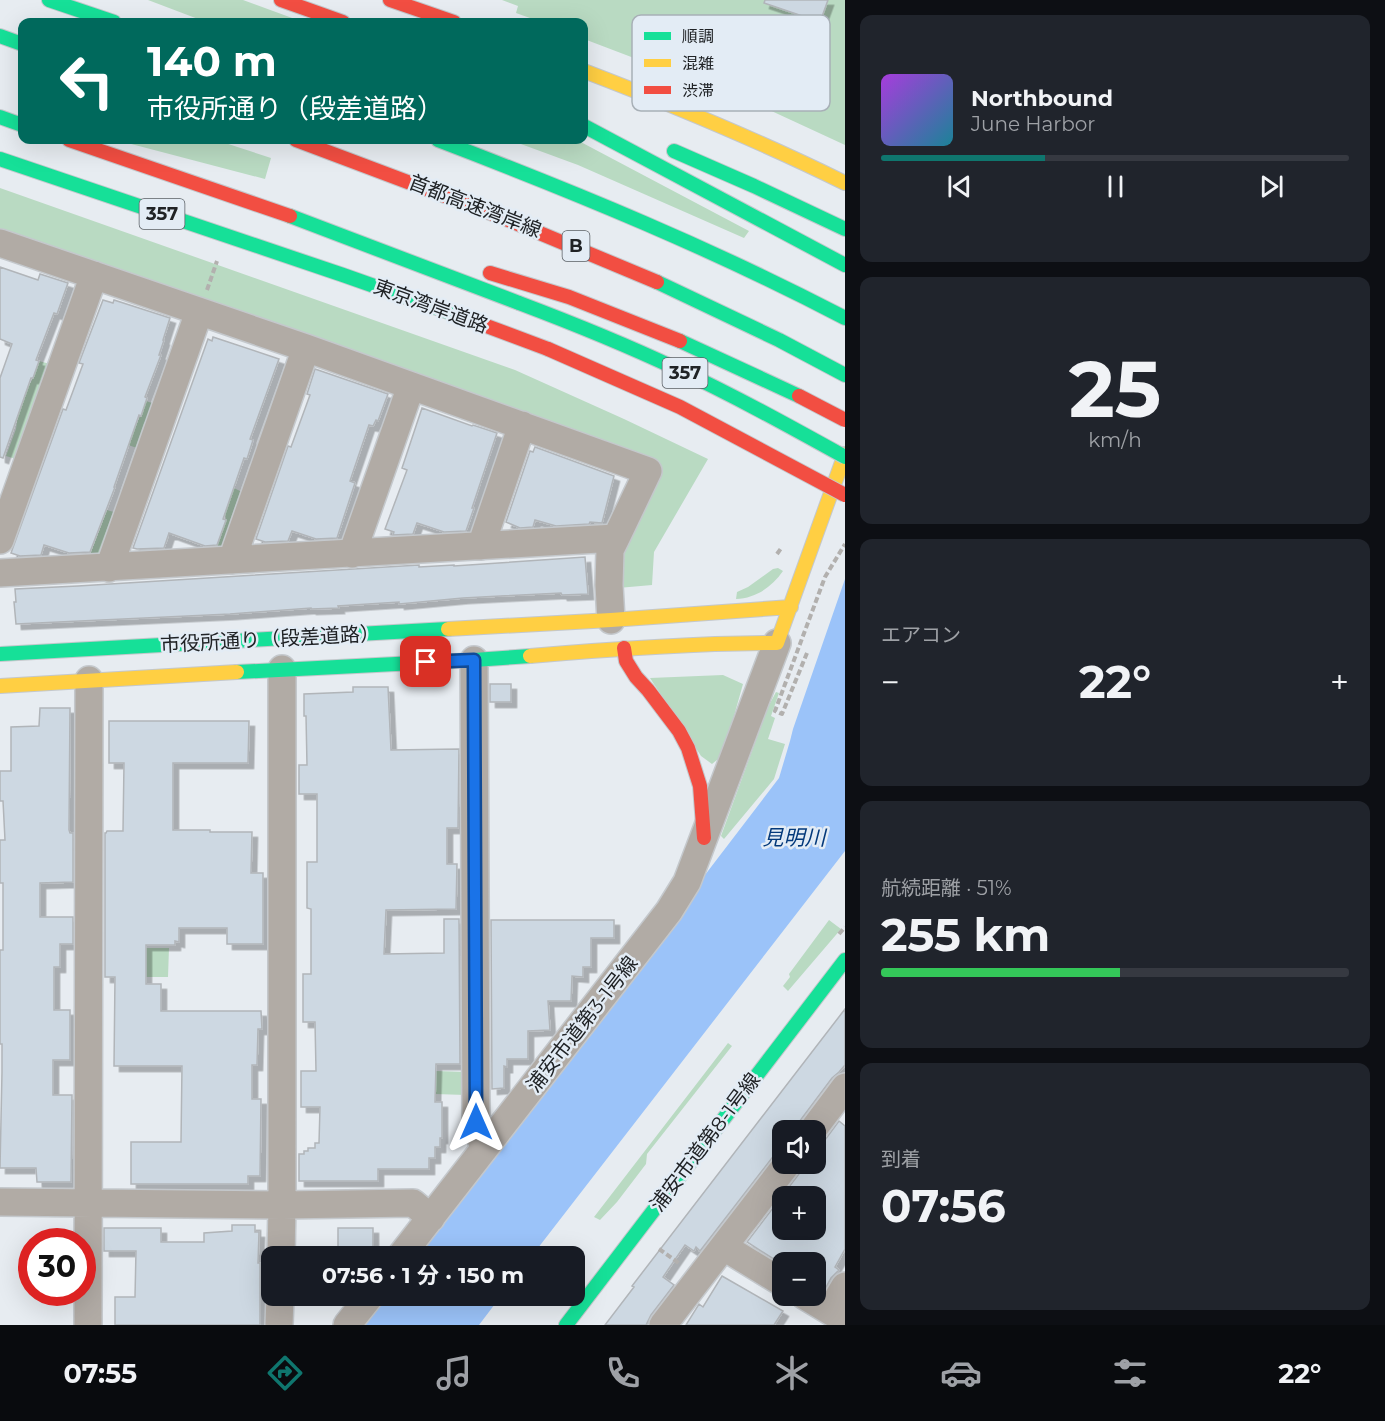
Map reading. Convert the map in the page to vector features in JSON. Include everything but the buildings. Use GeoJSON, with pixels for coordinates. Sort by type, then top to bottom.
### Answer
{"type":"FeatureCollection","features":[{"type":"Feature","properties":{"kind":"main road"},"geometry":{"type":"LineString","coordinates":[[50,0],[102,18]]}},
{"type":"Feature","properties":{"kind":"main road"},"geometry":{"type":"LineString","coordinates":[[281,0],[332,18]]}},
{"type":"Feature","properties":{"kind":"main road"},"geometry":{"type":"LineString","coordinates":[[390,0],[442,18]]}},
{"type":"Feature","properties":{"kind":"main road"},"geometry":{"type":"LineString","coordinates":[[0,36],[18,43]]}},
{"type":"Feature","properties":{"kind":"main road"},"geometry":{"type":"LineString","coordinates":[[588,73],[632,89]]}},
{"type":"Feature","properties":{"kind":"main road"},"geometry":{"type":"LineString","coordinates":[[686,111],[761,142],[845,183]]}},
{"type":"Feature","properties":{"kind":"main road"},"geometry":{"type":"LineString","coordinates":[[588,116],[609,125]]}},
{"type":"Feature","properties":{"kind":"main road"},"geometry":{"type":"LineString","coordinates":[[0,117],[18,123]]}},
{"type":"Feature","properties":{"kind":"main road"},"geometry":{"type":"LineString","coordinates":[[588,128],[845,265]]}},
{"type":"Feature","properties":{"kind":"main road","name":"東京湾岸道路"},"geometry":{"type":"LineString","coordinates":[[81,144],[264,206],[596,333],[652,357],[750,405],[845,455]]}},
{"type":"Feature","properties":{"kind":"main road","name":"首都高速湾岸線"},"geometry":{"type":"LineString","coordinates":[[307,144],[534,228],[597,255],[713,307],[845,375]]}},
{"type":"Feature","properties":{"kind":"main road"},"geometry":{"type":"LineString","coordinates":[[449,144],[559,186],[658,229],[733,262],[845,318]]}},
{"type":"Feature","properties":{"kind":"main road"},"geometry":{"type":"LineString","coordinates":[[665,147],[845,229]]}},
{"type":"Feature","properties":{"kind":"main road","name":"東京湾岸道路"},"geometry":{"type":"LineString","coordinates":[[0,159],[325,268],[548,349],[680,407],[845,495]]}},
{"type":"Feature","properties":{"kind":"main road"},"geometry":{"type":"LineString","coordinates":[[366,244],[452,263]]}},
{"type":"Feature","properties":{"kind":"main road"},"geometry":{"type":"LineString","coordinates":[[473,268],[526,283],[597,308],[710,355],[845,420]]}},
{"type":"Feature","properties":{"kind":"main road"},"geometry":{"type":"LineString","coordinates":[[777,643],[792,607],[845,455]]}},
{"type":"Feature","properties":{"kind":"main road","name":"市役所通り（段差道路）"},"geometry":{"type":"LineString","coordinates":[[0,654],[612,620],[792,607]]}},
{"type":"Feature","properties":{"kind":"main road","name":"市役所通り（段差道路）"},"geometry":{"type":"LineString","coordinates":[[0,686],[474,660],[624,648],[777,643]]}},
{"type":"Feature","properties":{"kind":"main road"},"geometry":{"type":"LineString","coordinates":[[624,648],[626,661],[636,677],[679,731],[688,748],[700,786],[704,838]]}},
{"type":"Feature","properties":{"kind":"main road","name":"浦安市道第8-1号線"},"geometry":{"type":"LineString","coordinates":[[566,1325],[845,960]]}},
{"type":"Feature","properties":{"kind":"street"},"geometry":{"type":"LineString","coordinates":[[0,243],[306,348],[648,471],[610,550],[609,585],[612,620]]}},
{"type":"Feature","properties":{"kind":"street"},"geometry":{"type":"LineString","coordinates":[[0,540],[94,275]]}},
{"type":"Feature","properties":{"kind":"street"},"geometry":{"type":"LineString","coordinates":[[109,568],[199,312]]}},
{"type":"Feature","properties":{"kind":"street"},"geometry":{"type":"LineString","coordinates":[[232,560],[306,348]]}},
{"type":"Feature","properties":{"kind":"street"},"geometry":{"type":"LineString","coordinates":[[352,554],[411,386]]}},
{"type":"Feature","properties":{"kind":"street"},"geometry":{"type":"LineString","coordinates":[[482,546],[522,425]]}},
{"type":"Feature","properties":{"kind":"street"},"geometry":{"type":"LineString","coordinates":[[0,573],[616,538]]}},
{"type":"Feature","properties":{"kind":"street","name":"浦安市道第3-1号線"},"geometry":{"type":"LineString","coordinates":[[408,1246],[669,911],[687,882],[777,643]]}},
{"type":"Feature","properties":{"kind":"street"},"geometry":{"type":"LineString","coordinates":[[474,660],[476,1122],[484,1149]]}},
{"type":"Feature","properties":{"kind":"street"},"geometry":{"type":"LineString","coordinates":[[281,1246],[282,669]]}},
{"type":"Feature","properties":{"kind":"street"},"geometry":{"type":"LineString","coordinates":[[88,1325],[89,681]]}},
{"type":"Feature","properties":{"kind":"street"},"geometry":{"type":"LineString","coordinates":[[820,1120],[845,1087]]}},
{"type":"Feature","properties":{"kind":"street"},"geometry":{"type":"LineString","coordinates":[[663,1325],[779,1174]]}},
{"type":"Feature","properties":{"kind":"street"},"geometry":{"type":"LineString","coordinates":[[0,1202],[413,1203],[430,1218]]}},
{"type":"Feature","properties":{"kind":"street"},"geometry":{"type":"LineString","coordinates":[[724,1247],[772,1275]]}},
{"type":"Feature","properties":{"kind":"street"},"geometry":{"type":"LineString","coordinates":[[822,1306],[837,1315],[845,1286]]}},
{"type":"Feature","properties":{"kind":"street"},"geometry":{"type":"LineString","coordinates":[[279,1325],[280,1306]]}},
{"type":"Feature","properties":{"kind":"street"},"geometry":{"type":"LineString","coordinates":[[347,1325],[362,1306]]}},
{"type":"Feature","properties":{"kind":"path"},"geometry":{"type":"LineString","coordinates":[[212,277],[216,265]]}},
{"type":"Feature","properties":{"kind":"path"},"geometry":{"type":"LineString","coordinates":[[807,652],[782,714],[775,711],[825,577],[845,544]]}},
{"type":"Feature","properties":{"kind":"path"},"geometry":{"type":"LineString","coordinates":[[636,1233],[700,1278]]}},
{"type":"Feature","properties":{"kind":"green space"},"geometry":{"type":"Polygon","coordinates":[[[148,0],[243,0],[292,18],[195,18],[148,0]]]}},
{"type":"Feature","properties":{"kind":"green space"},"geometry":{"type":"Polygon","coordinates":[[[502,0],[845,0],[845,145],[771,111],[830,111],[830,15],[632,15],[632,57],[588,41],[588,18],[530,18],[516,13],[518,6],[502,0]]]}},
{"type":"Feature","properties":{"kind":"green space"},"geometry":{"type":"Polygon","coordinates":[[[131,144],[228,144],[271,158],[265,179],[131,144]]]}},
{"type":"Feature","properties":{"kind":"green space"},"geometry":{"type":"Polygon","coordinates":[[[521,144],[585,144],[749,231],[744,238],[578,165],[521,144]]]}},
{"type":"Feature","properties":{"kind":"green space"},"geometry":{"type":"Polygon","coordinates":[[[0,188],[515,370],[708,459],[654,552],[652,585],[618,588],[622,542],[656,465],[0,235],[0,188]]]}},
{"type":"Feature","properties":{"kind":"green space"},"geometry":{"type":"Polygon","coordinates":[[[39,361],[50,364],[19,460],[6,456],[26,391],[39,361]]]}},
{"type":"Feature","properties":{"kind":"green space"},"geometry":{"type":"Polygon","coordinates":[[[146,401],[155,404],[140,449],[128,445],[146,401]]]}},
{"type":"Feature","properties":{"kind":"green space"},"geometry":{"type":"Polygon","coordinates":[[[234,488],[244,493],[227,544],[216,549],[226,520],[225,513],[234,488]]]}},
{"type":"Feature","properties":{"kind":"green space"},"geometry":{"type":"Polygon","coordinates":[[[107,510],[117,513],[104,552],[88,560],[107,510]]]}},
{"type":"Feature","properties":{"kind":"green space"},"geometry":{"type":"Polygon","coordinates":[[[778,568],[783,571],[769,587],[757,594],[736,599],[737,592],[778,568]]]}},
{"type":"Feature","properties":{"kind":"green space"},"geometry":{"type":"Polygon","coordinates":[[[723,675],[743,684],[723,755],[712,764],[701,756],[650,678],[723,675]]]}},
{"type":"Feature","properties":{"kind":"green space"},"geometry":{"type":"Polygon","coordinates":[[[776,692],[779,693],[771,716],[775,718],[768,739],[785,744],[774,779],[724,839],[721,836],[768,707],[776,692]]]}},
{"type":"Feature","properties":{"kind":"green space"},"geometry":{"type":"Polygon","coordinates":[[[829,920],[841,929],[788,991],[783,986],[790,977],[789,974],[829,920]]]}},
{"type":"Feature","properties":{"kind":"green space"},"geometry":{"type":"Polygon","coordinates":[[[146,948],[169,948],[168,977],[146,977],[146,948]]]}},
{"type":"Feature","properties":{"kind":"green space"},"geometry":{"type":"Polygon","coordinates":[[[728,1043],[732,1046],[647,1154],[646,1164],[617,1202],[600,1220],[594,1217],[728,1043]]]}},
{"type":"Feature","properties":{"kind":"green space"},"geometry":{"type":"Polygon","coordinates":[[[436,1071],[466,1072],[466,1095],[435,1094],[436,1071]]]}},
{"type":"Feature","properties":{"kind":"water","name":"見明川"},"geometry":{"type":"Polygon","coordinates":[[[845,579],[845,851],[540,1246],[421,1246],[779,778],[793,729],[845,579]]]}},
{"type":"Feature","properties":{"kind":"water"},"geometry":{"type":"Polygon","coordinates":[[[375,1306],[493,1306],[479,1325],[361,1325],[375,1306]]]}},
{"type":"Feature","properties":{"kind":"traffic: fast"},"geometry":{"type":"LineString","coordinates":[[49,0],[102,18]]}},
{"type":"Feature","properties":{"kind":"traffic: fast"},"geometry":{"type":"LineString","coordinates":[[0,36],[18,43]]}},
{"type":"Feature","properties":{"kind":"traffic: fast"},"geometry":{"type":"LineString","coordinates":[[0,117],[18,124]]}},
{"type":"Feature","properties":{"kind":"traffic: fast"},"geometry":{"type":"LineString","coordinates":[[588,128],[845,265]]}},
{"type":"Feature","properties":{"kind":"traffic: fast"},"geometry":{"type":"LineString","coordinates":[[448,144],[542,180],[695,245],[845,318]]}},
{"type":"Feature","properties":{"kind":"traffic: fast"},"geometry":{"type":"LineString","coordinates":[[674,151],[845,229]]}},
{"type":"Feature","properties":{"kind":"traffic: fast"},"geometry":{"type":"LineString","coordinates":[[0,159],[465,318]]}},
{"type":"Feature","properties":{"kind":"traffic: fast"},"geometry":{"type":"LineString","coordinates":[[290,216],[519,303]]}},
{"type":"Feature","properties":{"kind":"traffic: fast"},"geometry":{"type":"LineString","coordinates":[[657,282],[779,340],[845,375]]}},
{"type":"Feature","properties":{"kind":"traffic: fast"},"geometry":{"type":"LineString","coordinates":[[519,303],[675,368],[845,457]]}},
{"type":"Feature","properties":{"kind":"traffic: fast"},"geometry":{"type":"LineString","coordinates":[[680,341],[799,396]]}},
{"type":"Feature","properties":{"kind":"traffic: fast"},"geometry":{"type":"LineString","coordinates":[[0,654],[448,629]]}},
{"type":"Feature","properties":{"kind":"traffic: fast"},"geometry":{"type":"LineString","coordinates":[[237,672],[530,656]]}},
{"type":"Feature","properties":{"kind":"traffic: fast"},"geometry":{"type":"LineString","coordinates":[[566,1325],[845,960]]}},
{"type":"Feature","properties":{"kind":"traffic: slow"},"geometry":{"type":"LineString","coordinates":[[588,73],[632,90]]}},
{"type":"Feature","properties":{"kind":"traffic: slow"},"geometry":{"type":"LineString","coordinates":[[684,111],[845,183]]}},
{"type":"Feature","properties":{"kind":"traffic: slow"},"geometry":{"type":"LineString","coordinates":[[530,656],[653,647],[777,643],[845,454]]}},
{"type":"Feature","properties":{"kind":"traffic: slow"},"geometry":{"type":"LineString","coordinates":[[448,629],[791,607]]}},
{"type":"Feature","properties":{"kind":"traffic: slow"},"geometry":{"type":"LineString","coordinates":[[0,686],[237,672]]}},
{"type":"Feature","properties":{"kind":"traffic: jam"},"geometry":{"type":"LineString","coordinates":[[281,0],[332,18]]}},
{"type":"Feature","properties":{"kind":"traffic: jam"},"geometry":{"type":"LineString","coordinates":[[390,0],[442,18]]}},
{"type":"Feature","properties":{"kind":"traffic: jam"},"geometry":{"type":"LineString","coordinates":[[81,144],[290,216]]}},
{"type":"Feature","properties":{"kind":"traffic: jam"},"geometry":{"type":"LineString","coordinates":[[307,144],[506,219],[657,282]]}},
{"type":"Feature","properties":{"kind":"traffic: jam"},"geometry":{"type":"LineString","coordinates":[[490,273],[569,297],[680,341]]}},
{"type":"Feature","properties":{"kind":"traffic: jam"},"geometry":{"type":"LineString","coordinates":[[465,318],[548,349]]}},
{"type":"Feature","properties":{"kind":"traffic: jam"},"geometry":{"type":"LineString","coordinates":[[548,349],[680,407],[845,495]]}},
{"type":"Feature","properties":{"kind":"traffic: jam"},"geometry":{"type":"LineString","coordinates":[[799,396],[845,420]]}},
{"type":"Feature","properties":{"kind":"traffic: jam"},"geometry":{"type":"LineString","coordinates":[[624,648],[626,661],[636,677],[679,731],[688,748],[700,786],[704,838]]}},
{"type":"Feature","properties":{"kind":"route"},"geometry":{"type":"LineString","coordinates":[[426,662],[474,660],[476,1122]]}}]}
